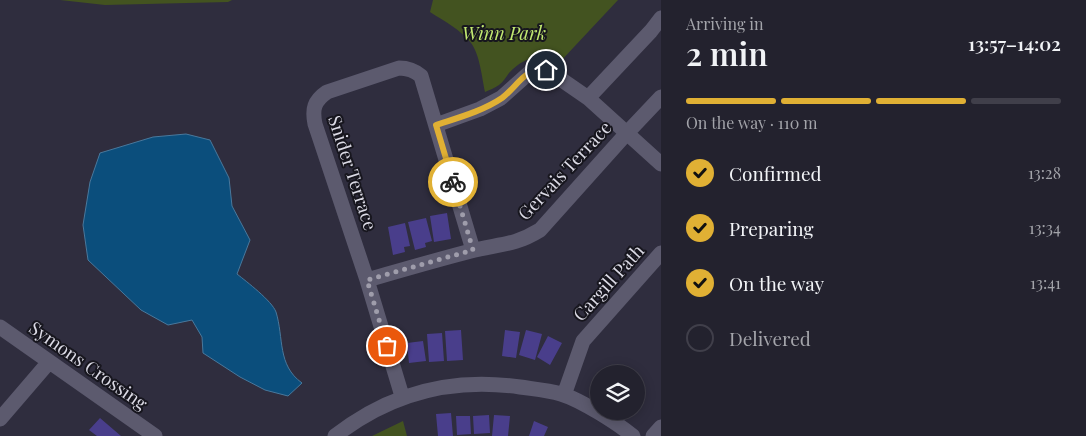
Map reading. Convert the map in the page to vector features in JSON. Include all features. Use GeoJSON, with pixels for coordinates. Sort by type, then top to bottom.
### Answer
{"type":"FeatureCollection","features":[{"type":"Feature","properties":{"kind":"street","name":"Gervais Terrace"},"geometry":{"type":"LineString","coordinates":[[588,98],[661,18]]}},
{"type":"Feature","properties":{"kind":"street","name":"Snider Terrace"},"geometry":{"type":"LineString","coordinates":[[402,396],[367,280],[315,124],[314,106],[318,98],[327,92],[399,68],[408,68],[416,71],[421,76],[473,250]]}},
{"type":"Feature","properties":{"kind":"street"},"geometry":{"type":"LineString","coordinates":[[436,125],[480,109],[502,98],[528,73],[537,68],[554,74],[588,98],[661,164]]}},
{"type":"Feature","properties":{"kind":"street","name":"Gervais Terrace"},"geometry":{"type":"LineString","coordinates":[[367,280],[473,250],[512,244],[540,230],[661,97]]}},
{"type":"Feature","properties":{"kind":"street","name":"Cargill Path"},"geometry":{"type":"LineString","coordinates":[[564,395],[583,341],[661,253]]}},
{"type":"Feature","properties":{"kind":"street","name":"Symons Crossing"},"geometry":{"type":"LineString","coordinates":[[0,327],[153,436]]}},
{"type":"Feature","properties":{"kind":"street"},"geometry":{"type":"LineString","coordinates":[[0,419],[49,362]]}},
{"type":"Feature","properties":{"kind":"street"},"geometry":{"type":"LineString","coordinates":[[335,436],[364,415],[402,396],[440,387],[475,383],[511,385],[548,390],[564,395],[600,414],[634,436]]}},
{"type":"Feature","properties":{"kind":"street"},"geometry":{"type":"LineString","coordinates":[[653,436],[661,427]]}},
{"type":"Feature","properties":{"kind":"green space"},"geometry":{"type":"Polygon","coordinates":[[[60,0],[232,0],[228,2],[105,5],[60,0]]]}},
{"type":"Feature","properties":{"kind":"green space","name":"Winn Park"},"geometry":{"type":"Polygon","coordinates":[[[433,0],[618,0],[559,63],[545,58],[532,58],[515,67],[499,85],[485,92],[474,48],[462,34],[430,12],[433,0]]]}},
{"type":"Feature","properties":{"kind":"green space"},"geometry":{"type":"Polygon","coordinates":[[[403,421],[407,436],[372,436],[403,421]]]}},
{"type":"Feature","properties":{"kind":"water"},"geometry":{"type":"Polygon","coordinates":[[[186,134],[210,140],[229,178],[232,206],[250,240],[237,274],[265,297],[276,312],[285,359],[294,376],[302,383],[288,396],[265,390],[240,377],[203,353],[202,337],[192,320],[168,325],[141,310],[88,260],[83,225],[90,182],[100,153],[153,137],[186,134]]]}},
{"type":"Feature","properties":{"kind":"building"},"geometry":{"type":"Polygon","coordinates":[[[447,213],[451,239],[434,242],[430,216],[447,213]]]}},
{"type":"Feature","properties":{"kind":"building"},"geometry":{"type":"Polygon","coordinates":[[[426,218],[432,241],[425,243],[426,247],[415,250],[408,222],[426,218]]]}},
{"type":"Feature","properties":{"kind":"building"},"geometry":{"type":"Polygon","coordinates":[[[405,223],[410,246],[404,247],[405,252],[393,255],[388,227],[405,223]]]}},
{"type":"Feature","properties":{"kind":"building"},"geometry":{"type":"Polygon","coordinates":[[[461,330],[463,360],[447,361],[445,331],[461,330]]]}},
{"type":"Feature","properties":{"kind":"building"},"geometry":{"type":"Polygon","coordinates":[[[505,330],[520,332],[516,358],[502,356],[505,330]]]}},
{"type":"Feature","properties":{"kind":"building"},"geometry":{"type":"Polygon","coordinates":[[[526,330],[542,334],[535,360],[519,355],[526,330]]]}},
{"type":"Feature","properties":{"kind":"building"},"geometry":{"type":"Polygon","coordinates":[[[442,333],[444,361],[429,362],[427,334],[442,333]]]}},
{"type":"Feature","properties":{"kind":"building"},"geometry":{"type":"Polygon","coordinates":[[[548,336],[562,343],[550,365],[537,357],[548,336]]]}},
{"type":"Feature","properties":{"kind":"building"},"geometry":{"type":"Polygon","coordinates":[[[423,341],[426,361],[409,363],[407,343],[423,341]]]}},
{"type":"Feature","properties":{"kind":"building"},"geometry":{"type":"Polygon","coordinates":[[[451,413],[453,436],[438,436],[436,414],[451,413]]]}},
{"type":"Feature","properties":{"kind":"building"},"geometry":{"type":"Polygon","coordinates":[[[489,415],[490,433],[474,434],[473,416],[489,415]]]}},
{"type":"Feature","properties":{"kind":"building"},"geometry":{"type":"Polygon","coordinates":[[[494,415],[510,416],[508,436],[492,436],[494,415]]]}},
{"type":"Feature","properties":{"kind":"building"},"geometry":{"type":"Polygon","coordinates":[[[456,416],[470,416],[471,434],[457,435],[456,416]]]}},
{"type":"Feature","properties":{"kind":"building"},"geometry":{"type":"Polygon","coordinates":[[[100,418],[121,436],[97,436],[89,430],[100,418]]]}},
{"type":"Feature","properties":{"kind":"building"},"geometry":{"type":"Polygon","coordinates":[[[534,421],[548,427],[544,436],[529,436],[534,421]]]}},
{"type":"Feature","properties":{"kind":"way so far"},"geometry":{"type":"LineString","coordinates":[[387,346],[367,280],[473,250],[453,182]]}},
{"type":"Feature","properties":{"kind":"route"},"geometry":{"type":"LineString","coordinates":[[453,182],[436,125],[480,109],[502,98],[528,73],[537,68],[546,70]]}}]}
